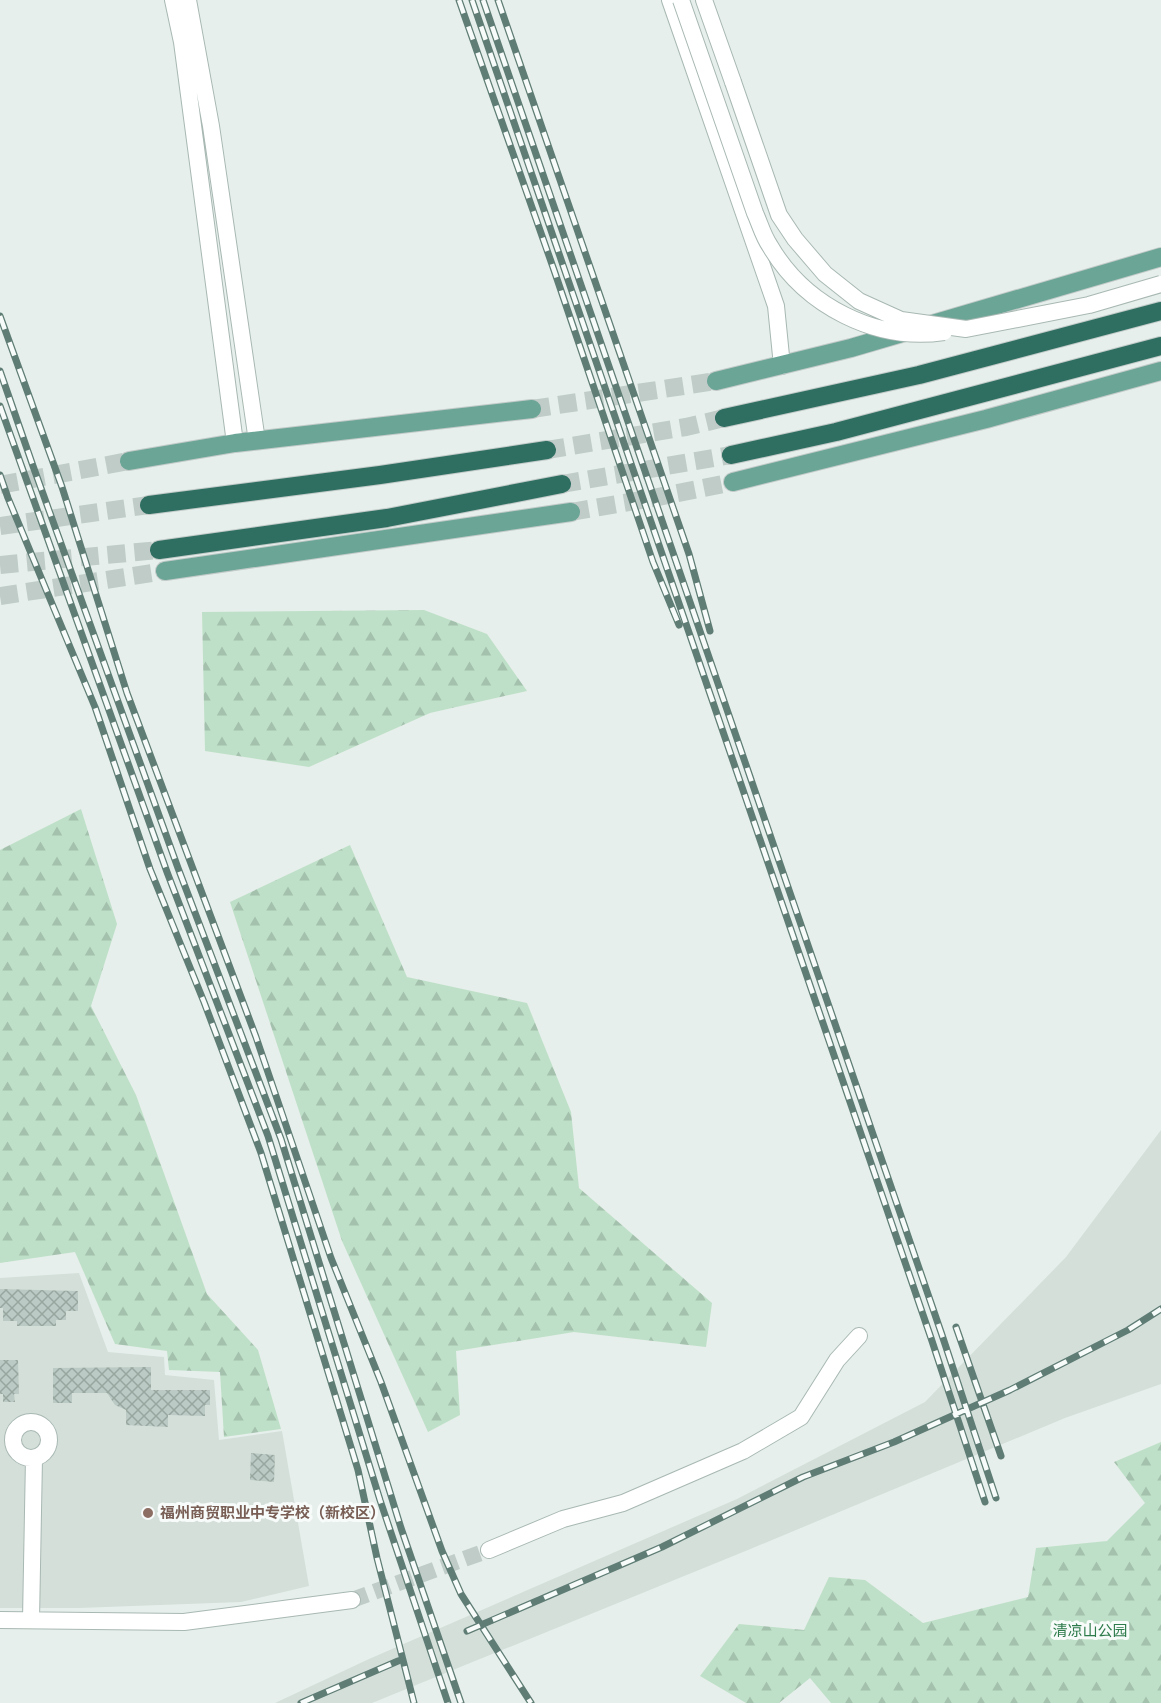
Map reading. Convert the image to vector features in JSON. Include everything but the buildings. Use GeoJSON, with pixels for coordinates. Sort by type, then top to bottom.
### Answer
{"type":"FeatureCollection","features":[{"type":"Feature","properties":{"kind":"highway"},"geometry":{"type":"LineString","coordinates":[[724,418],[919,375],[1161,312]]}},
{"type":"Feature","properties":{"kind":"highway"},"geometry":{"type":"LineString","coordinates":[[731,455],[836,432],[1161,346]]}},
{"type":"Feature","properties":{"kind":"highway"},"geometry":{"type":"LineString","coordinates":[[149,505],[368,477],[547,450]]}},
{"type":"Feature","properties":{"kind":"highway"},"geometry":{"type":"LineString","coordinates":[[159,550],[387,518],[562,484]]}},
{"type":"Feature","properties":{"kind":"main road"},"geometry":{"type":"LineString","coordinates":[[716,381],[863,345],[1161,258]]}},
{"type":"Feature","properties":{"kind":"main road"},"geometry":{"type":"LineString","coordinates":[[733,482],[986,419],[1161,371]]}},
{"type":"Feature","properties":{"kind":"main road"},"geometry":{"type":"LineString","coordinates":[[129,461],[235,443],[532,409]]}},
{"type":"Feature","properties":{"kind":"main road"},"geometry":{"type":"LineString","coordinates":[[165,571],[571,512]]}},
{"type":"Feature","properties":{"kind":"lane"},"geometry":{"type":"LineString","coordinates":[[172,0],[182,42],[235,443]]}},
{"type":"Feature","properties":{"kind":"lane"},"geometry":{"type":"LineString","coordinates":[[188,0],[213,137],[257,441]]}},
{"type":"Feature","properties":{"kind":"lane"},"geometry":{"type":"LineString","coordinates":[[670,0],[776,306],[782,366]]}},
{"type":"Feature","properties":{"kind":"lane"},"geometry":{"type":"LineString","coordinates":[[681,0],[755,213],[769,246],[798,284],[834,311],[867,326],[923,335],[1089,305],[1161,284]]}},
{"type":"Feature","properties":{"kind":"lane"},"geometry":{"type":"LineString","coordinates":[[704,0],[779,215],[795,239],[825,274],[859,301],[901,320],[966,329]]}},
{"type":"Feature","properties":{"kind":"lane"},"geometry":{"type":"LineString","coordinates":[[489,1550],[563,1519],[623,1503],[743,1451],[801,1417],[837,1360],[859,1336]]}},
{"type":"Feature","properties":{"kind":"lane"},"geometry":{"type":"LineString","coordinates":[[31,1620],[34,1458]]}},
{"type":"Feature","properties":{"kind":"lane"},"geometry":{"type":"LineString","coordinates":[[0,1620],[184,1622],[352,1600]]}},
{"type":"Feature","properties":{"kind":"shaded area"},"geometry":{"type":"Polygon","coordinates":[[[1161,1130],[1161,1384],[1065,1418],[372,1703],[275,1703],[369,1659],[737,1499],[925,1402],[1066,1257],[1161,1130]]]}},
{"type":"Feature","properties":{"kind":"shaded area","name":"福州商贸职业中专学校（新校区）"},"geometry":{"type":"Polygon","coordinates":[[[79,1273],[108,1352],[164,1357],[165,1375],[214,1380],[219,1440],[282,1431],[309,1586],[241,1602],[79,1608],[0,1608],[0,1278],[79,1273]]]}},
{"type":"Feature","properties":{"kind":"green space"},"geometry":{"type":"Polygon","coordinates":[[[424,610],[487,634],[527,691],[430,713],[309,767],[205,751],[202,612],[424,610]]]}},
{"type":"Feature","properties":{"kind":"green space"},"geometry":{"type":"Polygon","coordinates":[[[81,809],[117,924],[91,1006],[136,1095],[207,1294],[258,1350],[281,1429],[224,1437],[220,1372],[169,1370],[167,1351],[115,1344],[75,1252],[0,1263],[0,850],[81,809]]]}},
{"type":"Feature","properties":{"kind":"green space"},"geometry":{"type":"Polygon","coordinates":[[[350,845],[407,977],[527,1003],[571,1112],[579,1188],[712,1303],[706,1347],[574,1332],[456,1351],[460,1415],[428,1432],[342,1241],[230,902],[350,845]]]}},
{"type":"Feature","properties":{"kind":"green space","name":"清凉山公园"},"geometry":{"type":"Polygon","coordinates":[[[1161,1442],[1161,1703],[831,1703],[810,1678],[779,1703],[746,1703],[700,1676],[739,1624],[804,1630],[829,1577],[865,1580],[923,1623],[1028,1597],[1036,1548],[1107,1541],[1145,1503],[1114,1462],[1161,1442]]]}},
{"type":"Feature","properties":{"kind":"tunnel"},"geometry":{"type":"LineString","coordinates":[[532,409],[716,381]]}},
{"type":"Feature","properties":{"kind":"tunnel"},"geometry":{"type":"LineString","coordinates":[[547,450],[686,427],[724,418]]}},
{"type":"Feature","properties":{"kind":"tunnel"},"geometry":{"type":"LineString","coordinates":[[562,484],[731,455]]}},
{"type":"Feature","properties":{"kind":"tunnel"},"geometry":{"type":"LineString","coordinates":[[0,485],[129,461]]}},
{"type":"Feature","properties":{"kind":"tunnel"},"geometry":{"type":"LineString","coordinates":[[571,512],[733,482]]}},
{"type":"Feature","properties":{"kind":"tunnel"},"geometry":{"type":"LineString","coordinates":[[0,526],[149,505]]}},
{"type":"Feature","properties":{"kind":"tunnel"},"geometry":{"type":"LineString","coordinates":[[0,565],[159,550]]}},
{"type":"Feature","properties":{"kind":"tunnel"},"geometry":{"type":"LineString","coordinates":[[0,596],[165,571]]}},
{"type":"Feature","properties":{"kind":"tunnel"},"geometry":{"type":"LineString","coordinates":[[352,1600],[489,1550]]}},
{"type":"Feature","properties":{"kind":"railway"},"geometry":{"type":"LineString","coordinates":[[459,0],[653,562],[679,625]]}},
{"type":"Feature","properties":{"kind":"railway"},"geometry":{"type":"LineString","coordinates":[[472,0],[931,1338],[985,1502]]}},
{"type":"Feature","properties":{"kind":"railway"},"geometry":{"type":"LineString","coordinates":[[483,0],[996,1498]]}},
{"type":"Feature","properties":{"kind":"railway"},"geometry":{"type":"LineString","coordinates":[[498,0],[689,554],[710,631]]}},
{"type":"Feature","properties":{"kind":"railway"},"geometry":{"type":"LineString","coordinates":[[0,316],[62,487],[127,693],[256,1037],[331,1258],[381,1382],[442,1551],[461,1594],[531,1703]]}},
{"type":"Feature","properties":{"kind":"railway"},"geometry":{"type":"LineString","coordinates":[[0,371],[178,868],[281,1139],[401,1528],[461,1703]]}},
{"type":"Feature","properties":{"kind":"railway"},"geometry":{"type":"LineString","coordinates":[[0,406],[167,872],[268,1136],[380,1500],[448,1703]]}},
{"type":"Feature","properties":{"kind":"railway"},"geometry":{"type":"LineString","coordinates":[[0,475],[95,707],[150,869],[204,1002],[261,1153],[358,1470],[377,1558],[414,1703]]}},
{"type":"Feature","properties":{"kind":"railway"},"geometry":{"type":"LineString","coordinates":[[467,1631],[662,1547],[803,1477],[894,1442],[1010,1390],[1128,1330],[1161,1309]]}},
{"type":"Feature","properties":{"kind":"railway"},"geometry":{"type":"LineString","coordinates":[[956,1327],[1001,1456]]}},
{"type":"Feature","properties":{"kind":"railway"},"geometry":{"type":"LineString","coordinates":[[301,1703],[398,1661]]}},
{"type":"Feature","properties":{"kind":"place","name":"福州商贸职业中专学校（新校区）"},"geometry":{"type":"Point","coordinates":[148,1513]}}]}
